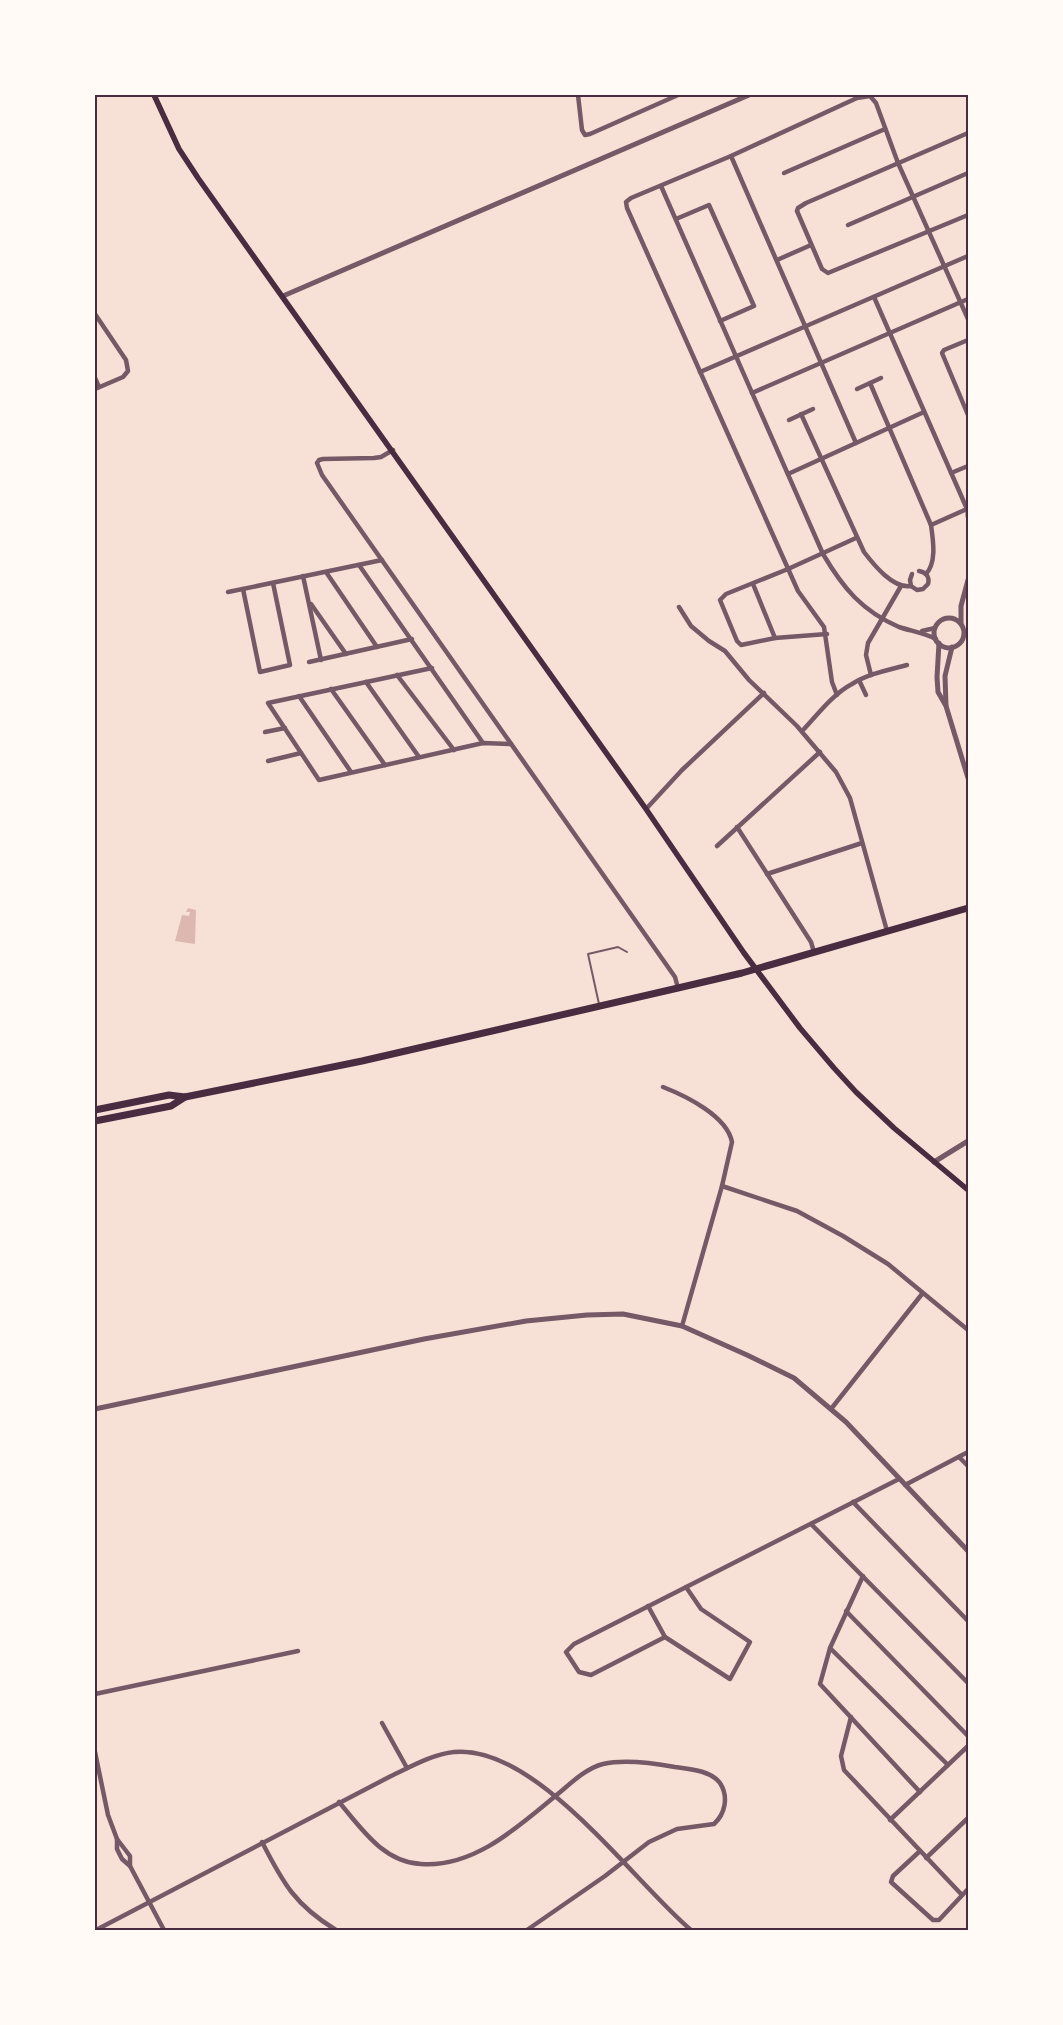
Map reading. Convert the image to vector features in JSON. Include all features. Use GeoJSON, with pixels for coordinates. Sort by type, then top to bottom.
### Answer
{"type":"FeatureCollection","features":[{"type":"Feature","properties":{"kind":"main road"},"geometry":{"type":"LineString","coordinates":[[154,95],[179,149],[757,969],[834,1068],[894,1128],[968,1190]]}},
{"type":"Feature","properties":{"kind":"main road"},"geometry":{"type":"LineString","coordinates":[[95,1110],[168,1095],[185,1097],[371,1059],[599,1007],[757,969],[968,908]]}},
{"type":"Feature","properties":{"kind":"main road"},"geometry":{"type":"LineString","coordinates":[[95,1121],[170,1106],[185,1097]]}},
{"type":"Feature","properties":{"kind":"street"},"geometry":{"type":"LineString","coordinates":[[578,95],[582,130],[585,135],[678,95]]}},
{"type":"Feature","properties":{"kind":"street"},"geometry":{"type":"LineString","coordinates":[[283,296],[749,95]]}},
{"type":"Feature","properties":{"kind":"street"},"geometry":{"type":"LineString","coordinates":[[838,695],[832,682],[824,627],[798,591],[627,208],[626,202],[631,198],[731,156],[857,98],[870,96],[876,103],[898,163],[968,319]]}},
{"type":"Feature","properties":{"kind":"street"},"geometry":{"type":"LineString","coordinates":[[784,173],[885,129]]}},
{"type":"Feature","properties":{"kind":"street"},"geometry":{"type":"LineString","coordinates":[[968,133],[806,203],[798,208],[798,216],[822,269],[828,273],[968,215]]}},
{"type":"Feature","properties":{"kind":"street"},"geometry":{"type":"LineString","coordinates":[[731,156],[856,443]]}},
{"type":"Feature","properties":{"kind":"street"},"geometry":{"type":"LineString","coordinates":[[848,225],[968,173]]}},
{"type":"Feature","properties":{"kind":"street"},"geometry":{"type":"LineString","coordinates":[[661,186],[823,554],[842,585],[855,599],[882,619],[902,628],[916,631],[943,646],[952,647],[956,646],[963,638],[961,606],[968,580]]}},
{"type":"Feature","properties":{"kind":"street"},"geometry":{"type":"LineString","coordinates":[[676,219],[709,204],[754,306],[720,321]]}},
{"type":"Feature","properties":{"kind":"street"},"geometry":{"type":"LineString","coordinates":[[777,260],[811,245]]}},
{"type":"Feature","properties":{"kind":"street"},"geometry":{"type":"LineString","coordinates":[[700,372],[968,256]]}},
{"type":"Feature","properties":{"kind":"street"},"geometry":{"type":"LineString","coordinates":[[874,297],[967,508],[968,516]]}},
{"type":"Feature","properties":{"kind":"street"},"geometry":{"type":"LineString","coordinates":[[752,393],[968,299]]}},
{"type":"Feature","properties":{"kind":"street"},"geometry":{"type":"LineString","coordinates":[[95,314],[126,360],[128,371],[123,377],[97,388],[95,378]]}},
{"type":"Feature","properties":{"kind":"street"},"geometry":{"type":"LineString","coordinates":[[968,340],[944,350],[942,353],[968,416]]}},
{"type":"Feature","properties":{"kind":"street"},"geometry":{"type":"LineString","coordinates":[[857,389],[881,378]]}},
{"type":"Feature","properties":{"kind":"street"},"geometry":{"type":"LineString","coordinates":[[801,414],[856,538],[871,561],[901,586],[911,586],[917,590],[925,588],[928,582],[926,574],[932,565],[933,538],[931,525],[870,383]]}},
{"type":"Feature","properties":{"kind":"street"},"geometry":{"type":"LineString","coordinates":[[790,420],[813,409]]}},
{"type":"Feature","properties":{"kind":"street"},"geometry":{"type":"LineString","coordinates":[[788,474],[924,412]]}},
{"type":"Feature","properties":{"kind":"street"},"geometry":{"type":"LineString","coordinates":[[392,450],[374,458],[323,459],[316,463],[322,475],[676,977],[678,988]]}},
{"type":"Feature","properties":{"kind":"street"},"geometry":{"type":"LineString","coordinates":[[951,473],[968,466]]}},
{"type":"Feature","properties":{"kind":"street"},"geometry":{"type":"LineString","coordinates":[[931,525],[967,508]]}},
{"type":"Feature","properties":{"kind":"street"},"geometry":{"type":"LineString","coordinates":[[826,634],[775,638],[744,645],[738,644],[720,604],[720,600],[726,594],[754,584],[856,538]]}},
{"type":"Feature","properties":{"kind":"street"},"geometry":{"type":"LineString","coordinates":[[228,592],[382,560]]}},
{"type":"Feature","properties":{"kind":"street"},"geometry":{"type":"LineString","coordinates":[[359,564],[483,743]]}},
{"type":"Feature","properties":{"kind":"street"},"geometry":{"type":"LineString","coordinates":[[919,571],[926,574]]}},
{"type":"Feature","properties":{"kind":"street"},"geometry":{"type":"LineString","coordinates":[[326,572],[377,647]]}},
{"type":"Feature","properties":{"kind":"street"},"geometry":{"type":"LineString","coordinates":[[911,586],[912,574]]}},
{"type":"Feature","properties":{"kind":"street"},"geometry":{"type":"LineString","coordinates":[[304,576],[321,660]]}},
{"type":"Feature","properties":{"kind":"street"},"geometry":{"type":"LineString","coordinates":[[243,589],[260,672],[290,666],[274,583]]}},
{"type":"Feature","properties":{"kind":"street"},"geometry":{"type":"LineString","coordinates":[[754,584],[775,638]]}},
{"type":"Feature","properties":{"kind":"street"},"geometry":{"type":"LineString","coordinates":[[871,675],[866,649],[901,586]]}},
{"type":"Feature","properties":{"kind":"street"},"geometry":{"type":"LineString","coordinates":[[309,602],[346,654]]}},
{"type":"Feature","properties":{"kind":"street"},"geometry":{"type":"LineString","coordinates":[[961,606],[952,618],[940,621],[935,628],[938,692],[946,706],[968,778]]}},
{"type":"Feature","properties":{"kind":"street"},"geometry":{"type":"LineString","coordinates":[[679,607],[691,626],[725,651],[749,680],[764,693],[820,752],[836,772],[850,798],[887,931]]}},
{"type":"Feature","properties":{"kind":"street"},"geometry":{"type":"LineString","coordinates":[[952,618],[961,624]]}},
{"type":"Feature","properties":{"kind":"street"},"geometry":{"type":"LineString","coordinates":[[916,631],[935,628]]}},
{"type":"Feature","properties":{"kind":"street"},"geometry":{"type":"LineString","coordinates":[[309,662],[412,640]]}},
{"type":"Feature","properties":{"kind":"street"},"geometry":{"type":"LineString","coordinates":[[946,706],[945,676],[952,647]]}},
{"type":"Feature","properties":{"kind":"street"},"geometry":{"type":"LineString","coordinates":[[804,729],[838,695],[859,680],[907,665]]}},
{"type":"Feature","properties":{"kind":"street"},"geometry":{"type":"LineString","coordinates":[[432,668],[268,703],[319,780],[483,743],[511,744]]}},
{"type":"Feature","properties":{"kind":"street"},"geometry":{"type":"LineString","coordinates":[[398,675],[454,750]]}},
{"type":"Feature","properties":{"kind":"street"},"geometry":{"type":"LineString","coordinates":[[859,680],[866,695]]}},
{"type":"Feature","properties":{"kind":"street"},"geometry":{"type":"LineString","coordinates":[[366,682],[419,757]]}},
{"type":"Feature","properties":{"kind":"street"},"geometry":{"type":"LineString","coordinates":[[331,689],[384,765]]}},
{"type":"Feature","properties":{"kind":"street"},"geometry":{"type":"LineString","coordinates":[[646,809],[710,742],[764,693]]}},
{"type":"Feature","properties":{"kind":"street"},"geometry":{"type":"LineString","coordinates":[[299,696],[352,772]]}},
{"type":"Feature","properties":{"kind":"street"},"geometry":{"type":"LineString","coordinates":[[265,732],[285,728]]}},
{"type":"Feature","properties":{"kind":"street"},"geometry":{"type":"LineString","coordinates":[[717,846],[820,752]]}},
{"type":"Feature","properties":{"kind":"street"},"geometry":{"type":"LineString","coordinates":[[268,761],[302,753]]}},
{"type":"Feature","properties":{"kind":"street"},"geometry":{"type":"LineString","coordinates":[[738,826],[811,942],[814,952]]}},
{"type":"Feature","properties":{"kind":"street"},"geometry":{"type":"LineString","coordinates":[[767,874],[862,843]]}},
{"type":"Feature","properties":{"kind":"street"},"geometry":{"type":"LineString","coordinates":[[663,1087],[694,1101],[718,1120],[731,1135],[732,1142],[722,1186],[682,1326]]}},
{"type":"Feature","properties":{"kind":"street"},"geometry":{"type":"LineString","coordinates":[[934,1162],[968,1141]]}},
{"type":"Feature","properties":{"kind":"street"},"geometry":{"type":"LineString","coordinates":[[722,1186],[797,1211],[843,1236],[888,1264],[922,1294],[968,1330]]}},
{"type":"Feature","properties":{"kind":"street"},"geometry":{"type":"LineString","coordinates":[[831,1409],[922,1294]]}},
{"type":"Feature","properties":{"kind":"street"},"geometry":{"type":"LineString","coordinates":[[95,1409],[424,1338],[526,1321],[587,1315],[623,1314],[682,1326],[794,1378],[831,1409],[859,1436],[968,1551]]}},
{"type":"Feature","properties":{"kind":"street"},"geometry":{"type":"LineString","coordinates":[[905,1485],[968,1452]]}},
{"type":"Feature","properties":{"kind":"street"},"geometry":{"type":"LineString","coordinates":[[960,1457],[968,1466]]}},
{"type":"Feature","properties":{"kind":"street"},"geometry":{"type":"LineString","coordinates":[[665,1637],[591,1675],[579,1672],[566,1652],[574,1644],[899,1479]]}},
{"type":"Feature","properties":{"kind":"street"},"geometry":{"type":"LineString","coordinates":[[853,1502],[968,1621]]}},
{"type":"Feature","properties":{"kind":"street"},"geometry":{"type":"LineString","coordinates":[[811,1524],[968,1683]]}},
{"type":"Feature","properties":{"kind":"street"},"geometry":{"type":"LineString","coordinates":[[863,1576],[830,1648],[820,1684],[920,1792]]}},
{"type":"Feature","properties":{"kind":"street"},"geometry":{"type":"LineString","coordinates":[[648,1606],[665,1637],[730,1679],[750,1642],[701,1609],[686,1587]]}},
{"type":"Feature","properties":{"kind":"street"},"geometry":{"type":"LineString","coordinates":[[846,1611],[968,1736]]}},
{"type":"Feature","properties":{"kind":"street"},"geometry":{"type":"LineString","coordinates":[[830,1648],[948,1765]]}},
{"type":"Feature","properties":{"kind":"street"},"geometry":{"type":"LineString","coordinates":[[95,1694],[298,1651]]}},
{"type":"Feature","properties":{"kind":"street"},"geometry":{"type":"LineString","coordinates":[[851,1717],[841,1756],[844,1770],[962,1895]]}},
{"type":"Feature","properties":{"kind":"street"},"geometry":{"type":"LineString","coordinates":[[382,1724],[407,1768]]}},
{"type":"Feature","properties":{"kind":"street"},"geometry":{"type":"LineString","coordinates":[[890,1820],[968,1746]]}},
{"type":"Feature","properties":{"kind":"street"},"geometry":{"type":"LineString","coordinates":[[95,1752],[117,1849],[122,1859],[130,1866],[164,1930]]}},
{"type":"Feature","properties":{"kind":"street"},"geometry":{"type":"LineString","coordinates":[[96,1930],[407,1768],[440,1755],[455,1752],[494,1758],[523,1773],[555,1796],[592,1829],[691,1930]]}},
{"type":"Feature","properties":{"kind":"street"},"geometry":{"type":"LineString","coordinates":[[339,1802],[380,1848],[392,1856],[421,1864],[441,1863],[483,1850],[503,1837],[592,1768],[603,1764],[618,1762],[656,1764],[700,1771],[710,1775],[720,1783],[725,1806],[720,1819],[714,1824],[688,1826],[664,1834],[649,1842],[606,1876],[527,1930]]}},
{"type":"Feature","properties":{"kind":"street"},"geometry":{"type":"LineString","coordinates":[[926,1858],[968,1818]]}},
{"type":"Feature","properties":{"kind":"street"},"geometry":{"type":"LineString","coordinates":[[116,1839],[130,1856],[130,1866]]}},
{"type":"Feature","properties":{"kind":"street"},"geometry":{"type":"LineString","coordinates":[[262,1842],[292,1894],[313,1914],[336,1930]]}},
{"type":"Feature","properties":{"kind":"street"},"geometry":{"type":"LineString","coordinates":[[920,1851],[893,1876],[891,1882],[932,1920],[939,1920],[968,1889]]}},
{"type":"Feature","properties":{"kind":"lane"},"geometry":{"type":"LineString","coordinates":[[599,1007],[588,954],[618,947],[627,952]]}},
{"type":"Feature","properties":{"kind":"shaded area"},"geometry":{"type":"Polygon","coordinates":[[[188,908],[196,910],[195,944],[175,941],[182,915],[189,916],[190,912],[186,912],[188,908]]]}}]}
